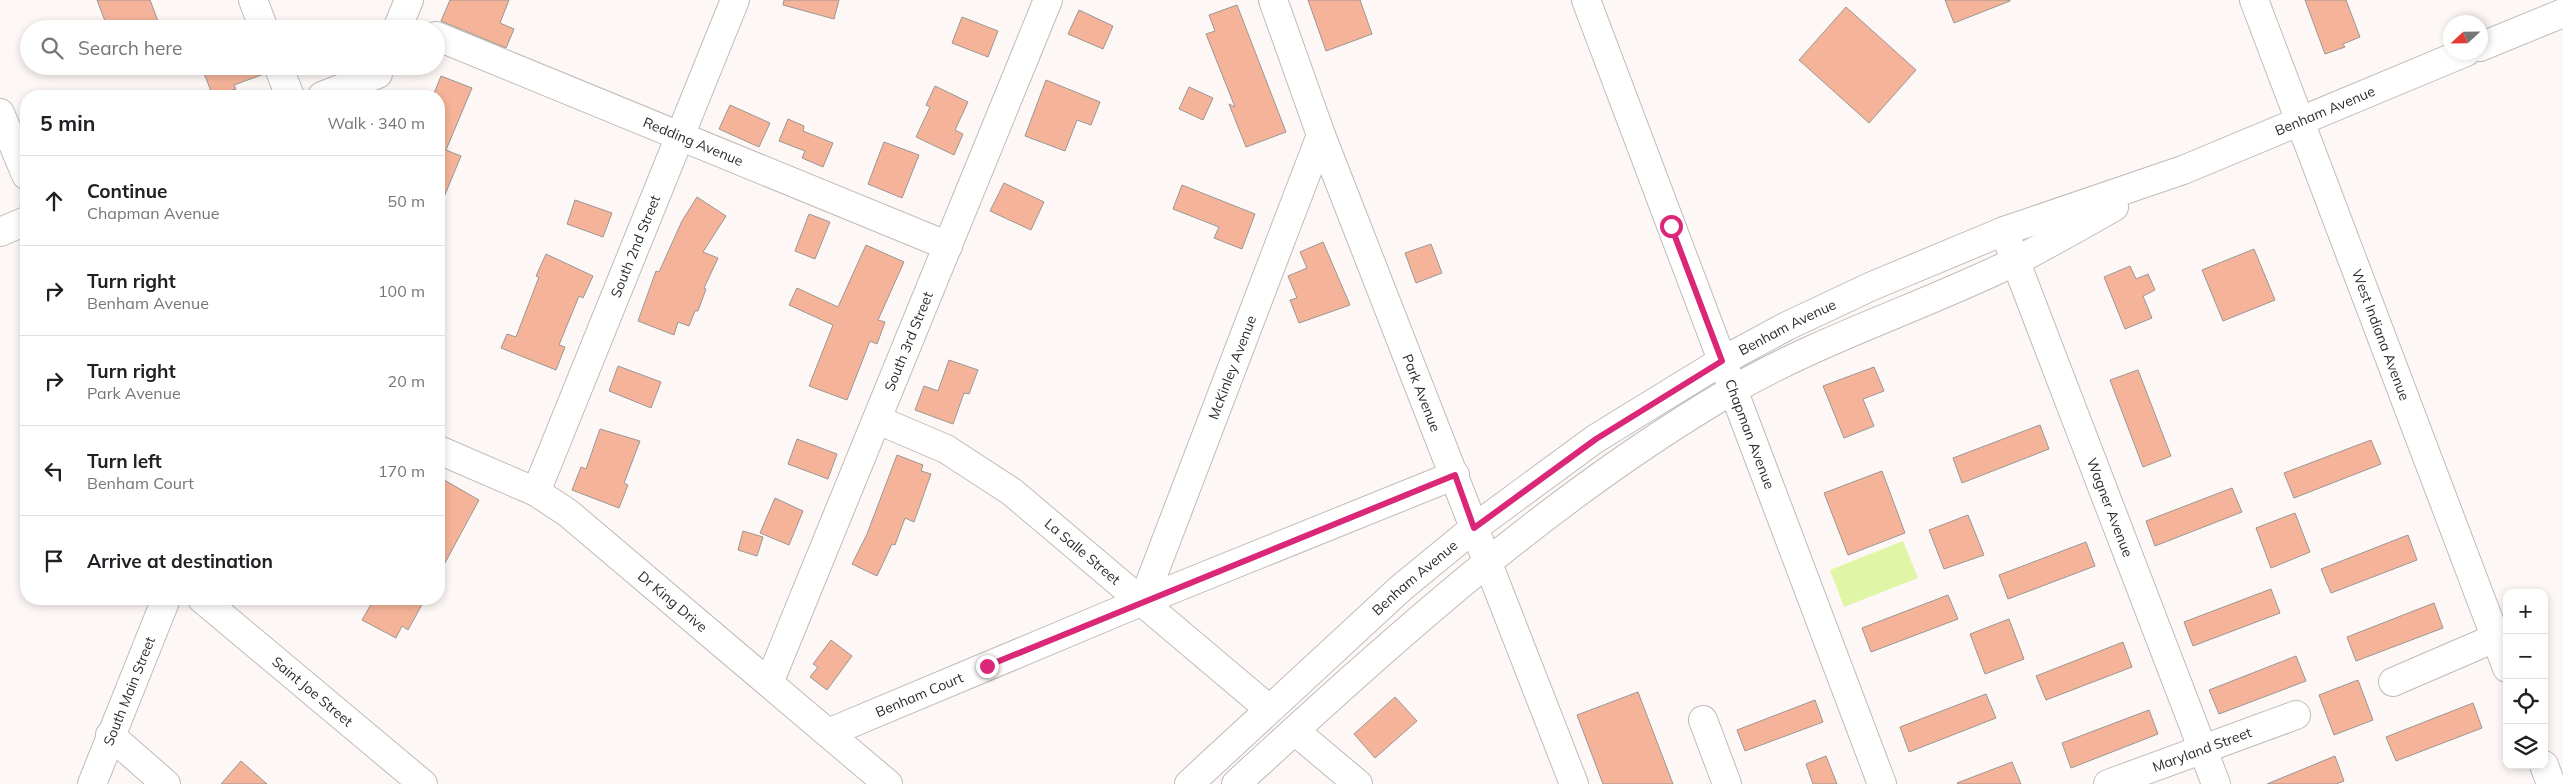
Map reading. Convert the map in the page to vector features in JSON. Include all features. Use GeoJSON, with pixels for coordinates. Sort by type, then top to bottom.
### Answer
{"type":"FeatureCollection","features":[{"type":"Feature","properties":{"kind":"street"},"geometry":{"type":"LineString","coordinates":[[254,0],[261,20]]}},
{"type":"Feature","properties":{"kind":"street","name":"South 2nd Street"},"geometry":{"type":"LineString","coordinates":[[536,492],[735,0]]}},
{"type":"Feature","properties":{"kind":"street","name":"South 3rd Street"},"geometry":{"type":"LineString","coordinates":[[769,683],[1048,0]]}},
{"type":"Feature","properties":{"kind":"street","name":"Park Avenue"},"geometry":{"type":"LineString","coordinates":[[1273,0],[1321,135],[1574,784]]}},
{"type":"Feature","properties":{"kind":"street","name":"Chapman Avenue"},"geometry":{"type":"LineString","coordinates":[[1586,0],[1816,604],[1882,784]]}},
{"type":"Feature","properties":{"kind":"street","name":"West Indiana Avenue"},"geometry":{"type":"LineString","coordinates":[[2254,0],[2503,658]]}},
{"type":"Feature","properties":{"kind":"street"},"geometry":{"type":"LineString","coordinates":[[2488,44],[2563,13]]}},
{"type":"Feature","properties":{"kind":"street","name":"Redding Avenue"},"geometry":{"type":"LineString","coordinates":[[445,40],[948,246]]}},
{"type":"Feature","properties":{"kind":"street","name":"Benham Avenue"},"geometry":{"type":"LineString","coordinates":[[1189,784],[1402,588],[1474,528],[1596,439],[1722,361],[1786,326],[1858,292],[2004,231],[2183,170],[2447,60]]}},
{"type":"Feature","properties":{"kind":"street"},"geometry":{"type":"LineString","coordinates":[[282,75],[288,90]]}},
{"type":"Feature","properties":{"kind":"street"},"geometry":{"type":"LineString","coordinates":[[341,90],[376,79]]}},
{"type":"Feature","properties":{"kind":"street"},"geometry":{"type":"LineString","coordinates":[[0,112],[20,160]]}},
{"type":"Feature","properties":{"kind":"street","name":"McKinley Avenue"},"geometry":{"type":"LineString","coordinates":[[1143,601],[1321,135]]}},
{"type":"Feature","properties":{"kind":"street","name":"Benham Avenue"},"geometry":{"type":"LineString","coordinates":[[1236,784],[1434,606],[1488,565],[1532,525],[1655,438],[1733,390],[1808,353],[2015,261],[2183,170]]}},
{"type":"Feature","properties":{"kind":"street"},"geometry":{"type":"LineString","coordinates":[[0,232],[20,223]]}},
{"type":"Feature","properties":{"kind":"street","name":"Wagner Avenue"},"geometry":{"type":"LineString","coordinates":[[2004,231],[2216,784]]}},
{"type":"Feature","properties":{"kind":"street","name":"La Salle Street"},"geometry":{"type":"LineString","coordinates":[[878,420],[946,449],[1012,492],[1269,709]]}},
{"type":"Feature","properties":{"kind":"street","name":"Dr King Drive"},"geometry":{"type":"LineString","coordinates":[[445,453],[536,492],[568,513],[888,784]]}},
{"type":"Feature","properties":{"kind":"street","name":"Benham Court"},"geometry":{"type":"LineString","coordinates":[[828,732],[1143,601],[1455,475]]}},
{"type":"Feature","properties":{"kind":"street","name":"South Main Street"},"geometry":{"type":"LineString","coordinates":[[92,784],[164,605]]}},
{"type":"Feature","properties":{"kind":"street","name":"Saint Joe Street"},"geometry":{"type":"LineString","coordinates":[[209,605],[423,784]]}},
{"type":"Feature","properties":{"kind":"street"},"geometry":{"type":"LineString","coordinates":[[2393,682],[2495,638]]}},
{"type":"Feature","properties":{"kind":"street","name":"Maryland Street"},"geometry":{"type":"LineString","coordinates":[[2108,784],[2296,715]]}},
{"type":"Feature","properties":{"kind":"street"},"geometry":{"type":"LineString","coordinates":[[1703,720],[1726,784]]}},
{"type":"Feature","properties":{"kind":"street"},"geometry":{"type":"LineString","coordinates":[[1295,730],[1358,784]]}},
{"type":"Feature","properties":{"kind":"street"},"geometry":{"type":"LineString","coordinates":[[110,735],[166,784]]}},
{"type":"Feature","properties":{"kind":"street"},"geometry":{"type":"LineString","coordinates":[[2545,769],[2551,784]]}},
{"type":"Feature","properties":{"kind":"green space"},"geometry":{"type":"Polygon","coordinates":[[[1903,541],[1918,578],[1844,607],[1830,570],[1903,541]]]}},
{"type":"Feature","properties":{"kind":"building"},"geometry":{"type":"Polygon","coordinates":[[[97,0],[150,0],[158,20],[105,20],[97,0]]]}},
{"type":"Feature","properties":{"kind":"building"},"geometry":{"type":"Polygon","coordinates":[[[450,0],[509,0],[500,23],[514,29],[506,48],[441,20],[450,0]]]}},
{"type":"Feature","properties":{"kind":"building"},"geometry":{"type":"Polygon","coordinates":[[[784,0],[839,0],[834,19],[783,5],[784,0]]]}},
{"type":"Feature","properties":{"kind":"building"},"geometry":{"type":"Polygon","coordinates":[[[1308,0],[1360,0],[1372,34],[1326,51],[1308,0]]]}},
{"type":"Feature","properties":{"kind":"building"},"geometry":{"type":"Polygon","coordinates":[[[1945,0],[2010,0],[2010,1],[1954,23],[1945,0]]]}},
{"type":"Feature","properties":{"kind":"building"},"geometry":{"type":"Polygon","coordinates":[[[2305,0],[2346,0],[2360,37],[2343,44],[2345,47],[2325,54],[2305,0]]]}},
{"type":"Feature","properties":{"kind":"building"},"geometry":{"type":"Polygon","coordinates":[[[1237,5],[1286,132],[1246,147],[1229,104],[1235,107],[1206,34],[1215,31],[1209,15],[1237,5]]]}},
{"type":"Feature","properties":{"kind":"building"},"geometry":{"type":"Polygon","coordinates":[[[1846,7],[1916,70],[1869,123],[1799,60],[1846,7]]]}},
{"type":"Feature","properties":{"kind":"building"},"geometry":{"type":"Polygon","coordinates":[[[1079,10],[1113,26],[1103,49],[1068,34],[1079,10]]]}},
{"type":"Feature","properties":{"kind":"building"},"geometry":{"type":"Polygon","coordinates":[[[962,17],[998,31],[988,57],[952,43],[962,17]]]}},
{"type":"Feature","properties":{"kind":"building"},"geometry":{"type":"Polygon","coordinates":[[[205,75],[261,75],[234,85],[236,89],[233,90],[211,90],[205,75]]]}},
{"type":"Feature","properties":{"kind":"building"},"geometry":{"type":"Polygon","coordinates":[[[441,76],[472,88],[446,150],[461,156],[445,195],[445,90],[435,90],[441,76]]]}},
{"type":"Feature","properties":{"kind":"building"},"geometry":{"type":"Polygon","coordinates":[[[1046,80],[1100,102],[1091,125],[1077,120],[1065,151],[1025,136],[1046,80]]]}},
{"type":"Feature","properties":{"kind":"building"},"geometry":{"type":"Polygon","coordinates":[[[935,86],[968,102],[955,130],[963,134],[954,155],[916,137],[930,107],[926,105],[935,86]]]}},
{"type":"Feature","properties":{"kind":"building"},"geometry":{"type":"Polygon","coordinates":[[[1189,87],[1213,98],[1203,120],[1179,109],[1189,87]]]}},
{"type":"Feature","properties":{"kind":"building"},"geometry":{"type":"Polygon","coordinates":[[[730,105],[770,123],[759,147],[719,129],[730,105]]]}},
{"type":"Feature","properties":{"kind":"building"},"geometry":{"type":"Polygon","coordinates":[[[788,119],[804,126],[803,131],[833,143],[823,167],[802,158],[805,151],[779,141],[788,119]]]}},
{"type":"Feature","properties":{"kind":"building"},"geometry":{"type":"Polygon","coordinates":[[[884,142],[919,155],[902,198],[868,184],[884,142]]]}},
{"type":"Feature","properties":{"kind":"building"},"geometry":{"type":"Polygon","coordinates":[[[1004,183],[1044,202],[1031,230],[990,211],[1004,183]]]}},
{"type":"Feature","properties":{"kind":"building"},"geometry":{"type":"Polygon","coordinates":[[[1182,185],[1255,214],[1242,249],[1214,238],[1219,227],[1173,209],[1182,185]]]}},
{"type":"Feature","properties":{"kind":"building"},"geometry":{"type":"Polygon","coordinates":[[[697,197],[726,216],[703,252],[718,258],[704,288],[706,289],[698,311],[695,311],[689,326],[678,322],[674,335],[638,321],[656,271],[659,272],[682,221],[697,197]]]}},
{"type":"Feature","properties":{"kind":"building"},"geometry":{"type":"Polygon","coordinates":[[[575,200],[612,213],[603,237],[567,224],[575,200]]]}},
{"type":"Feature","properties":{"kind":"building"},"geometry":{"type":"Polygon","coordinates":[[[809,214],[830,222],[815,259],[795,251],[809,214]]]}},
{"type":"Feature","properties":{"kind":"building"},"geometry":{"type":"Polygon","coordinates":[[[1323,242],[1350,305],[1299,323],[1290,300],[1297,298],[1288,276],[1307,268],[1300,252],[1323,242]]]}},
{"type":"Feature","properties":{"kind":"building"},"geometry":{"type":"Polygon","coordinates":[[[1431,244],[1442,273],[1416,283],[1405,253],[1431,244]]]}},
{"type":"Feature","properties":{"kind":"building"},"geometry":{"type":"Polygon","coordinates":[[[866,245],[904,262],[878,320],[885,322],[877,344],[870,341],[847,400],[809,386],[833,325],[789,305],[797,288],[838,307],[866,245]]]}},
{"type":"Feature","properties":{"kind":"building"},"geometry":{"type":"Polygon","coordinates":[[[2254,249],[2275,300],[2223,321],[2202,270],[2254,249]]]}},
{"type":"Feature","properties":{"kind":"building"},"geometry":{"type":"Polygon","coordinates":[[[546,254],[593,276],[583,298],[579,296],[559,345],[565,347],[556,370],[501,348],[507,334],[516,337],[539,277],[536,276],[546,254]]]}},
{"type":"Feature","properties":{"kind":"building"},"geometry":{"type":"Polygon","coordinates":[[[2130,266],[2136,279],[2148,274],[2155,290],[2143,296],[2152,318],[2125,329],[2104,277],[2130,266]]]}},
{"type":"Feature","properties":{"kind":"building"},"geometry":{"type":"Polygon","coordinates":[[[949,360],[978,370],[969,394],[964,393],[953,424],[915,410],[924,386],[938,391],[949,360]]]}},
{"type":"Feature","properties":{"kind":"building"},"geometry":{"type":"Polygon","coordinates":[[[618,366],[661,382],[651,408],[609,391],[618,366]]]}},
{"type":"Feature","properties":{"kind":"building"},"geometry":{"type":"Polygon","coordinates":[[[1874,367],[1884,391],[1863,399],[1874,426],[1844,438],[1823,386],[1874,367]]]}},
{"type":"Feature","properties":{"kind":"building"},"geometry":{"type":"Polygon","coordinates":[[[2138,370],[2171,456],[2143,467],[2110,380],[2138,370]]]}},
{"type":"Feature","properties":{"kind":"building"},"geometry":{"type":"Polygon","coordinates":[[[2040,425],[2049,449],[1962,483],[1953,458],[2040,425]]]}},
{"type":"Feature","properties":{"kind":"building"},"geometry":{"type":"Polygon","coordinates":[[[600,429],[640,441],[624,483],[628,485],[619,508],[572,490],[581,467],[586,469],[600,429]]]}},
{"type":"Feature","properties":{"kind":"building"},"geometry":{"type":"Polygon","coordinates":[[[797,439],[837,454],[828,479],[788,464],[797,439]]]}},
{"type":"Feature","properties":{"kind":"building"},"geometry":{"type":"Polygon","coordinates":[[[2371,440],[2381,464],[2294,498],[2284,473],[2371,440]]]}},
{"type":"Feature","properties":{"kind":"building"},"geometry":{"type":"Polygon","coordinates":[[[897,455],[923,465],[921,471],[931,474],[914,522],[905,518],[895,545],[892,544],[877,576],[852,564],[867,534],[897,455]]]}},
{"type":"Feature","properties":{"kind":"building"},"geometry":{"type":"Polygon","coordinates":[[[1882,471],[1905,533],[1848,555],[1824,493],[1882,471]]]}},
{"type":"Feature","properties":{"kind":"building"},"geometry":{"type":"Polygon","coordinates":[[[445,480],[479,500],[445,563],[445,480]]]}},
{"type":"Feature","properties":{"kind":"building"},"geometry":{"type":"Polygon","coordinates":[[[2232,488],[2242,512],[2155,546],[2146,521],[2232,488]]]}},
{"type":"Feature","properties":{"kind":"building"},"geometry":{"type":"Polygon","coordinates":[[[775,498],[803,511],[789,545],[760,533],[775,498]]]}},
{"type":"Feature","properties":{"kind":"building"},"geometry":{"type":"Polygon","coordinates":[[[2295,513],[2310,552],[2271,568],[2256,528],[2295,513]]]}},
{"type":"Feature","properties":{"kind":"building"},"geometry":{"type":"Polygon","coordinates":[[[1968,515],[1984,555],[1944,569],[1929,530],[1968,515]]]}},
{"type":"Feature","properties":{"kind":"building"},"geometry":{"type":"Polygon","coordinates":[[[743,531],[763,537],[757,556],[738,550],[743,531]]]}},
{"type":"Feature","properties":{"kind":"building"},"geometry":{"type":"Polygon","coordinates":[[[2408,535],[2417,560],[2331,593],[2321,569],[2408,535]]]}},
{"type":"Feature","properties":{"kind":"building"},"geometry":{"type":"Polygon","coordinates":[[[2086,542],[2095,566],[2008,599],[1999,575],[2086,542]]]}},
{"type":"Feature","properties":{"kind":"building"},"geometry":{"type":"Polygon","coordinates":[[[2271,589],[2280,613],[2193,646],[2184,622],[2271,589]]]}},
{"type":"Feature","properties":{"kind":"building"},"geometry":{"type":"Polygon","coordinates":[[[1948,595],[1958,619],[1871,652],[1862,628],[1948,595]]]}},
{"type":"Feature","properties":{"kind":"building"},"geometry":{"type":"Polygon","coordinates":[[[2434,603],[2443,628],[2356,661],[2347,637],[2434,603]]]}},
{"type":"Feature","properties":{"kind":"building"},"geometry":{"type":"Polygon","coordinates":[[[371,605],[422,605],[408,630],[402,626],[396,638],[362,620],[371,605]]]}},
{"type":"Feature","properties":{"kind":"building"},"geometry":{"type":"Polygon","coordinates":[[[2009,619],[2024,659],[1985,674],[1970,634],[2009,619]]]}},
{"type":"Feature","properties":{"kind":"building"},"geometry":{"type":"Polygon","coordinates":[[[831,640],[852,656],[827,690],[810,677],[818,667],[813,664],[831,640]]]}},
{"type":"Feature","properties":{"kind":"building"},"geometry":{"type":"Polygon","coordinates":[[[2123,642],[2132,667],[2046,700],[2036,676],[2123,642]]]}},
{"type":"Feature","properties":{"kind":"building"},"geometry":{"type":"Polygon","coordinates":[[[2296,656],[2306,681],[2219,714],[2209,690],[2296,656]]]}},
{"type":"Feature","properties":{"kind":"building"},"geometry":{"type":"Polygon","coordinates":[[[2358,680],[2373,720],[2334,735],[2319,695],[2358,680]]]}},
{"type":"Feature","properties":{"kind":"building"},"geometry":{"type":"Polygon","coordinates":[[[1638,692],[1673,784],[1603,784],[1577,715],[1638,692]]]}},
{"type":"Feature","properties":{"kind":"building"},"geometry":{"type":"Polygon","coordinates":[[[1986,694],[1996,718],[1909,752],[1900,727],[1986,694]]]}},
{"type":"Feature","properties":{"kind":"building"},"geometry":{"type":"Polygon","coordinates":[[[1395,697],[1417,721],[1375,758],[1354,734],[1395,697]]]}},
{"type":"Feature","properties":{"kind":"building"},"geometry":{"type":"Polygon","coordinates":[[[1815,700],[1823,722],[1745,751],[1737,730],[1815,700]]]}},
{"type":"Feature","properties":{"kind":"building"},"geometry":{"type":"Polygon","coordinates":[[[2473,703],[2482,728],[2396,761],[2386,737],[2473,703]]]}},
{"type":"Feature","properties":{"kind":"building"},"geometry":{"type":"Polygon","coordinates":[[[2149,710],[2158,734],[2071,768],[2062,743],[2149,710]]]}},
{"type":"Feature","properties":{"kind":"building"},"geometry":{"type":"Polygon","coordinates":[[[1826,756],[1837,784],[1813,784],[1806,764],[1826,756]]]}},
{"type":"Feature","properties":{"kind":"building"},"geometry":{"type":"Polygon","coordinates":[[[2335,756],[2344,781],[2336,784],[2267,784],[2335,756]]]}},
{"type":"Feature","properties":{"kind":"building"},"geometry":{"type":"Polygon","coordinates":[[[241,761],[267,784],[221,784],[241,761]]]}},
{"type":"Feature","properties":{"kind":"building"},"geometry":{"type":"Polygon","coordinates":[[[2012,762],[2021,784],[1957,783],[2012,762]]]}},
{"type":"Feature","properties":{"kind":"route"},"geometry":{"type":"LineString","coordinates":[[987,666],[1455,475],[1474,528],[1513,497],[1596,439],[1643,408],[1722,361],[1671,226]]}}]}
